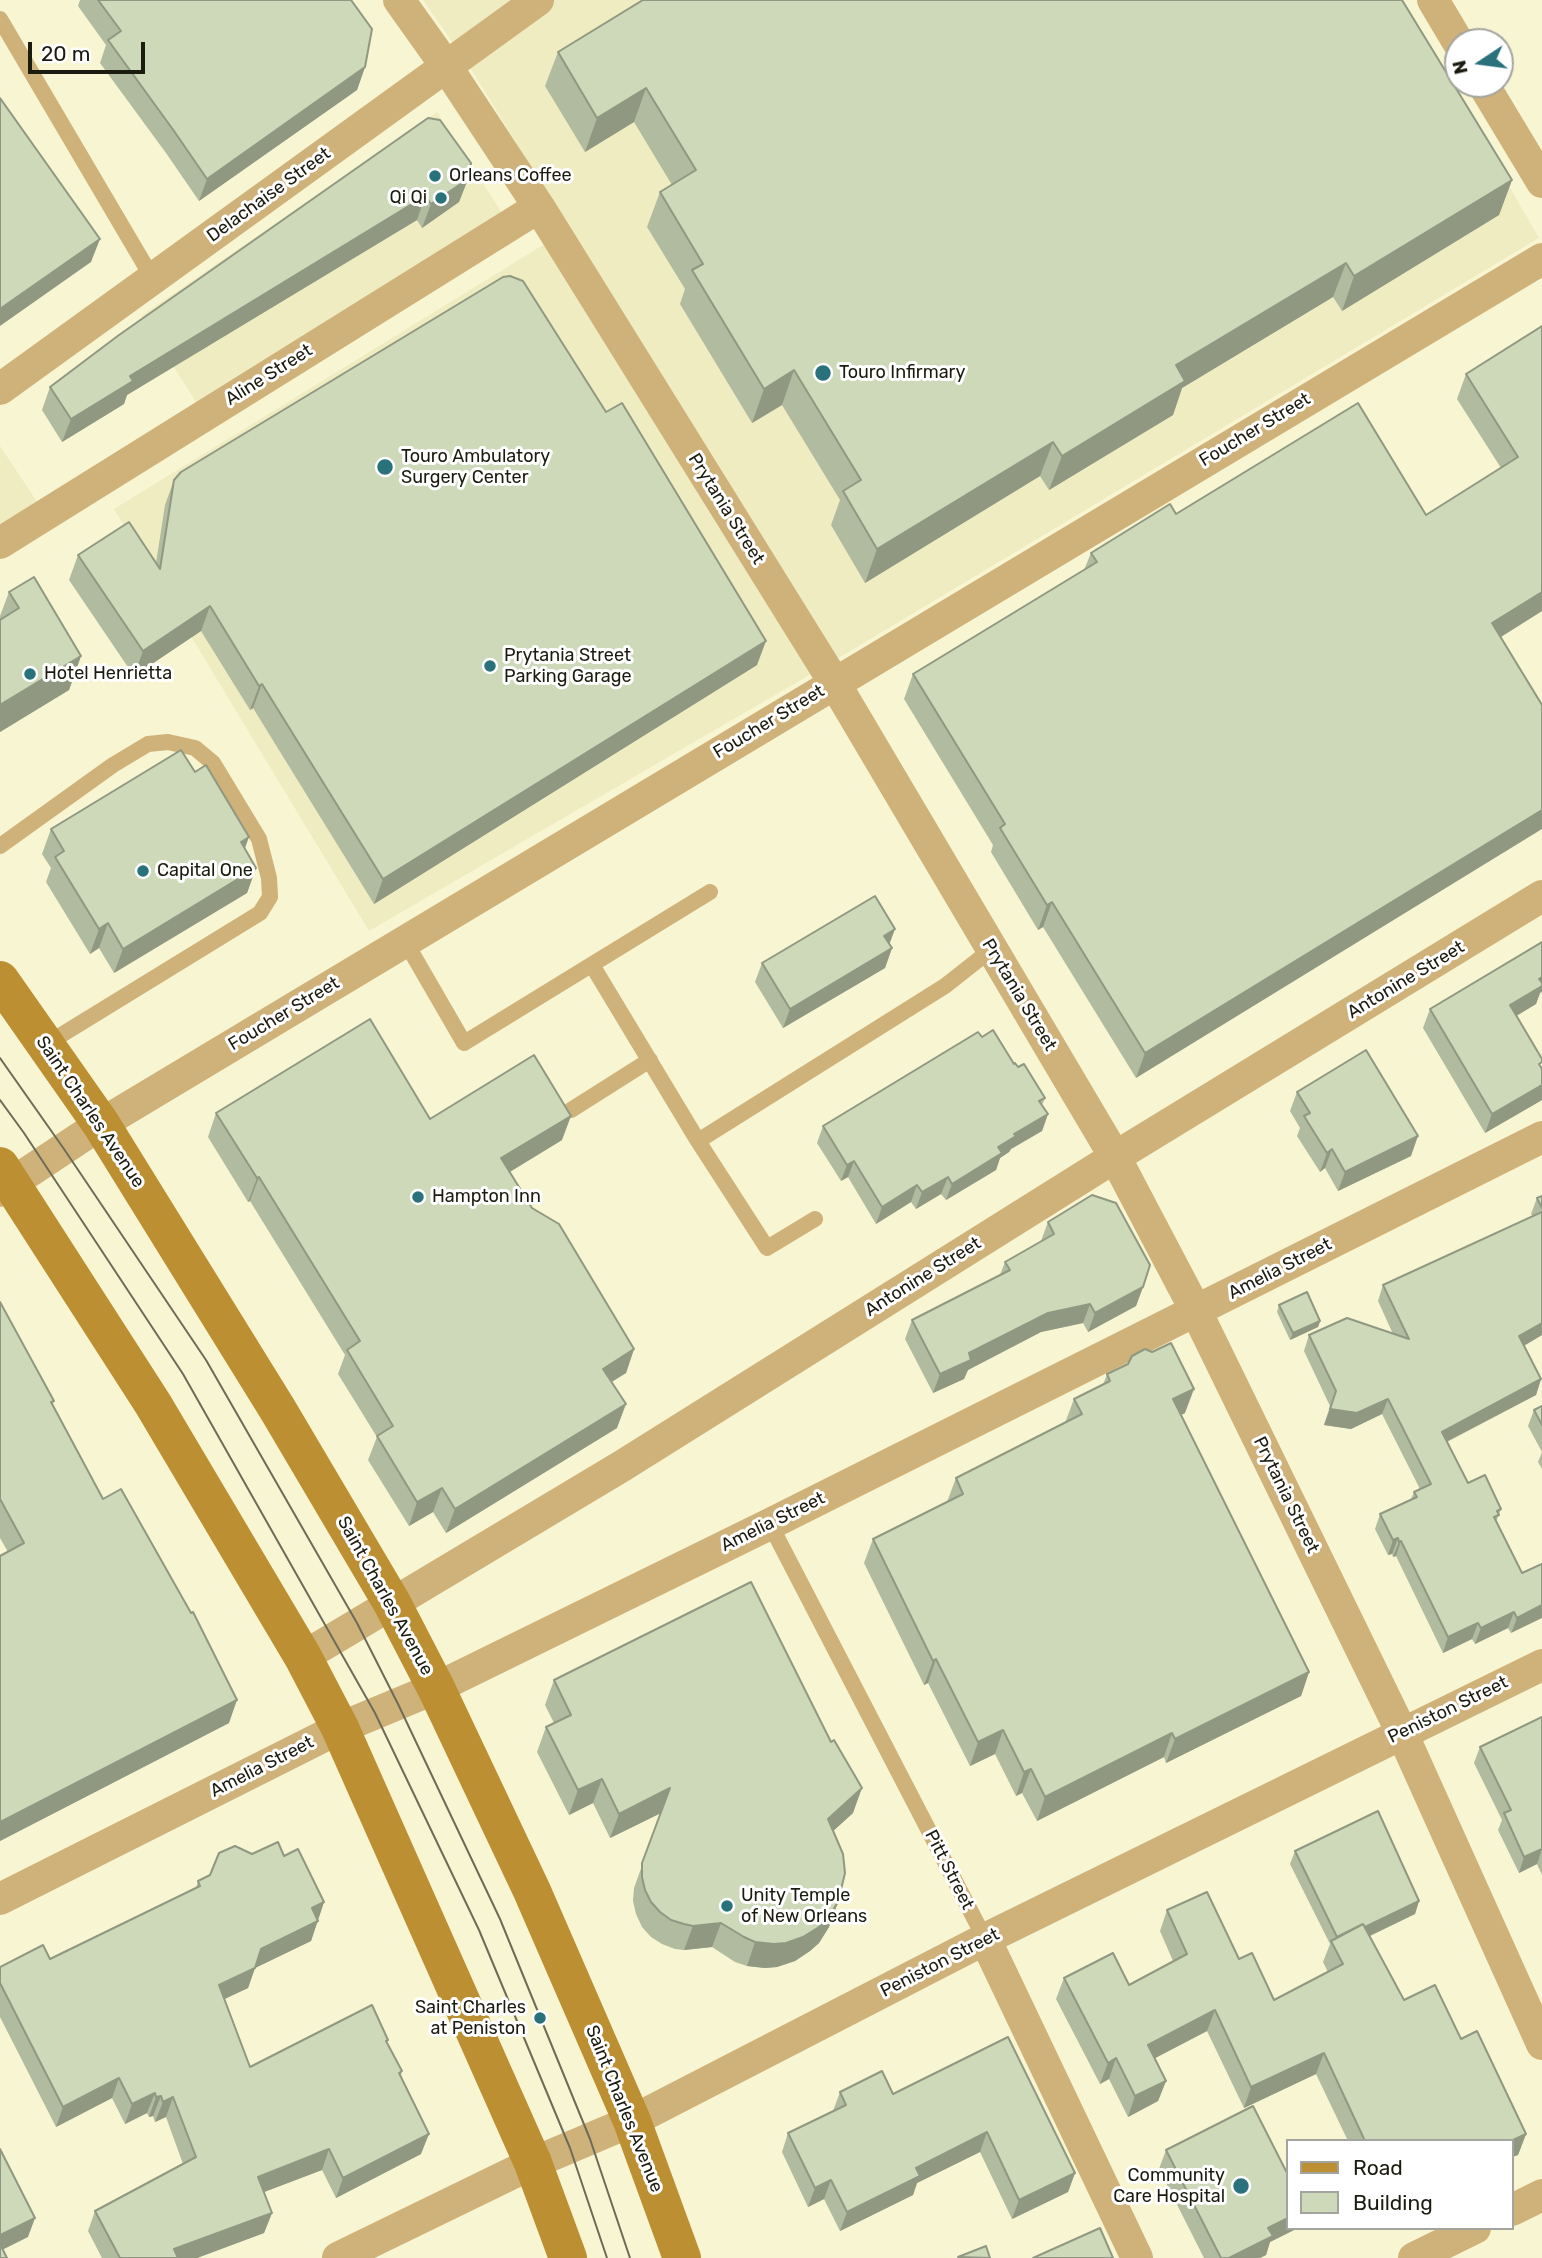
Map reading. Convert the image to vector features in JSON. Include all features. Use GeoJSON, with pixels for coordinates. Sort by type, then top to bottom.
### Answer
{"type":"FeatureCollection","features":[{"type":"Feature","properties":{"kind":"main road","name":"Saint Charles Avenue"},"geometry":{"type":"LineString","coordinates":[[0,980],[101,1124],[278,1410],[391,1603],[436,1688],[532,1891],[632,2121],[682,2258]]}},
{"type":"Feature","properties":{"kind":"main road"},"geometry":{"type":"LineString","coordinates":[[4,1180],[153,1404],[303,1657],[340,1728],[533,2163],[568,2258]]}},
{"type":"Feature","properties":{"kind":"street","name":"Prytania Street"},"geometry":{"type":"LineString","coordinates":[[399,0],[446,66],[538,207],[834,682],[1115,1157],[1196,1311],[1402,1733],[1542,2044]]}},
{"type":"Feature","properties":{"kind":"street","name":"Delachaise Street"},"geometry":{"type":"LineString","coordinates":[[0,390],[538,0]]}},
{"type":"Feature","properties":{"kind":"street"},"geometry":{"type":"LineString","coordinates":[[1433,0],[1450,28]]}},
{"type":"Feature","properties":{"kind":"street"},"geometry":{"type":"LineString","coordinates":[[1491,98],[1542,182]]}},
{"type":"Feature","properties":{"kind":"street","name":"Aline Street"},"geometry":{"type":"LineString","coordinates":[[0,543],[538,207]]}},
{"type":"Feature","properties":{"kind":"street","name":"Foucher Street"},"geometry":{"type":"LineString","coordinates":[[4,1180],[1542,259]]}},
{"type":"Feature","properties":{"kind":"street","name":"Antonine Street"},"geometry":{"type":"LineString","coordinates":[[303,1657],[622,1466],[1115,1157],[1542,896]]}},
{"type":"Feature","properties":{"kind":"street","name":"Amelia Street"},"geometry":{"type":"LineString","coordinates":[[0,1899],[340,1728],[436,1688],[771,1524],[1542,1137]]}},
{"type":"Feature","properties":{"kind":"street","name":"Peniston Street"},"geometry":{"type":"LineString","coordinates":[[338,2258],[533,2163],[632,2121],[985,1939],[1542,1665]]}},
{"type":"Feature","properties":{"kind":"street","name":"Pitt Street"},"geometry":{"type":"LineString","coordinates":[[985,1939],[1137,2258]]}},
{"type":"Feature","properties":{"kind":"street"},"geometry":{"type":"LineString","coordinates":[[1514,2209],[1542,2195]]}},
{"type":"Feature","properties":{"kind":"street"},"geometry":{"type":"LineString","coordinates":[[1414,2258],[1471,2230]]}},
{"type":"Feature","properties":{"kind":"lane"},"geometry":{"type":"LineString","coordinates":[[0,19],[153,279]]}},
{"type":"Feature","properties":{"kind":"lane"},"geometry":{"type":"LineString","coordinates":[[0,846],[113,765],[148,744],[168,742],[195,748],[213,763],[259,839],[269,878],[270,897],[260,913],[45,1045]]}},
{"type":"Feature","properties":{"kind":"lane"},"geometry":{"type":"LineString","coordinates":[[405,942],[464,1043],[710,892]]}},
{"type":"Feature","properties":{"kind":"lane"},"geometry":{"type":"LineString","coordinates":[[698,1141],[945,986],[992,949]]}},
{"type":"Feature","properties":{"kind":"lane"},"geometry":{"type":"LineString","coordinates":[[592,965],[698,1141],[767,1248],[815,1219]]}},
{"type":"Feature","properties":{"kind":"lane"},"geometry":{"type":"LineString","coordinates":[[572,1110],[649,1060]]}},
{"type":"Feature","properties":{"kind":"lane","name":"Pitt Street"},"geometry":{"type":"LineString","coordinates":[[771,1524],[985,1939]]}},
{"type":"Feature","properties":{"kind":"shaded area","name":"Touro Infirmary"},"geometry":{"type":"Polygon","coordinates":[[[423,0],[1402,0],[1444,73],[1444,98],[1458,98],[1539,238],[837,659],[369,931],[114,509],[569,229],[469,66],[423,0]]]}},
{"type":"Feature","properties":{"kind":"shaded area"},"geometry":{"type":"Polygon","coordinates":[[[437,112],[502,213],[196,402],[141,316],[437,112]]]}},
{"type":"Feature","properties":{"kind":"shaded area"},"geometry":{"type":"Polygon","coordinates":[[[0,446],[38,503],[0,528],[0,446]]]}},
{"type":"Feature","properties":{"kind":"building"},"geometry":{"type":"Polygon","coordinates":[[[98,0],[351,0],[372,29],[365,67],[207,179],[108,40],[121,31],[98,0]]]}},
{"type":"Feature","properties":{"kind":"building"},"geometry":{"type":"Polygon","coordinates":[[[643,0],[1402,0],[1444,69],[1444,98],[1462,98],[1512,180],[1354,276],[1346,263],[1176,365],[1185,381],[1062,456],[1053,442],[877,549],[843,491],[861,480],[794,370],[764,389],[692,270],[703,264],[660,192],[696,170],[646,88],[597,118],[558,52],[643,0]]]}},
{"type":"Feature","properties":{"kind":"building"},"geometry":{"type":"Polygon","coordinates":[[[0,98],[100,239],[0,309],[0,98]]]}},
{"type":"Feature","properties":{"kind":"building"},"geometry":{"type":"Polygon","coordinates":[[[428,118],[440,120],[471,163],[468,179],[431,204],[425,196],[130,376],[133,381],[71,419],[50,387],[119,335],[428,118]]]}},
{"type":"Feature","properties":{"kind":"building"},"geometry":{"type":"Polygon","coordinates":[[[510,276],[523,281],[606,412],[622,403],[766,641],[383,879],[262,684],[259,686],[210,606],[143,651],[78,555],[129,522],[160,569],[174,480],[181,472],[503,277],[510,276]]]}},
{"type":"Feature","properties":{"kind":"building"},"geometry":{"type":"Polygon","coordinates":[[[1542,326],[1542,592],[1492,623],[1542,705],[1542,810],[1145,1053],[1052,902],[1047,905],[1000,828],[1005,824],[913,674],[1097,562],[1091,553],[1170,504],[1176,514],[1358,403],[1426,515],[1518,457],[1466,374],[1542,326]]]}},
{"type":"Feature","properties":{"kind":"building"},"geometry":{"type":"Polygon","coordinates":[[[34,577],[81,656],[0,705],[0,620],[19,608],[9,592],[34,577]]]}},
{"type":"Feature","properties":{"kind":"building","name":"Capital One"},"geometry":{"type":"Polygon","coordinates":[[[181,750],[195,772],[206,765],[249,837],[241,842],[256,868],[123,949],[108,923],[99,929],[55,857],[64,851],[51,829],[181,750]]]}},
{"type":"Feature","properties":{"kind":"building"},"geometry":{"type":"Polygon","coordinates":[[[875,896],[895,929],[884,936],[892,948],[790,1009],[762,963],[875,896]]]}},
{"type":"Feature","properties":{"kind":"building"},"geometry":{"type":"Polygon","coordinates":[[[1542,942],[1542,977],[1539,979],[1542,986],[1510,1005],[1542,1059],[1539,1064],[1542,1069],[1542,1085],[1492,1114],[1430,1009],[1542,942]]]}},
{"type":"Feature","properties":{"kind":"building"},"geometry":{"type":"Polygon","coordinates":[[[370,1019],[430,1119],[534,1055],[571,1116],[501,1158],[532,1208],[559,1224],[634,1349],[603,1369],[626,1404],[455,1509],[442,1488],[417,1502],[377,1436],[393,1426],[347,1350],[360,1341],[259,1177],[257,1178],[216,1113],[370,1019]]]}},
{"type":"Feature","properties":{"kind":"building"},"geometry":{"type":"Polygon","coordinates":[[[993,1030],[1014,1064],[1018,1067],[1024,1064],[1045,1098],[1039,1101],[1048,1114],[998,1147],[1002,1153],[952,1184],[948,1177],[922,1192],[917,1185],[882,1207],[854,1161],[847,1165],[823,1126],[978,1032],[982,1037],[993,1030]]]}},
{"type":"Feature","properties":{"kind":"building"},"geometry":{"type":"Polygon","coordinates":[[[1366,1050],[1418,1136],[1345,1172],[1332,1149],[1327,1153],[1304,1116],[1310,1113],[1297,1092],[1366,1050]]]}},
{"type":"Feature","properties":{"kind":"building"},"geometry":{"type":"Polygon","coordinates":[[[1092,1195],[1116,1203],[1150,1265],[1143,1287],[1095,1313],[1090,1304],[1048,1313],[969,1353],[971,1360],[940,1374],[912,1320],[1010,1270],[1005,1262],[1054,1234],[1048,1222],[1092,1195]]]}},
{"type":"Feature","properties":{"kind":"building"},"geometry":{"type":"Polygon","coordinates":[[[1542,1212],[1542,1323],[1519,1336],[1541,1379],[1442,1432],[1468,1483],[1485,1475],[1501,1509],[1497,1511],[1499,1515],[1494,1517],[1522,1573],[1542,1564],[1542,1605],[1517,1618],[1514,1612],[1481,1628],[1478,1623],[1448,1637],[1401,1541],[1399,1542],[1398,1538],[1393,1540],[1380,1514],[1417,1497],[1414,1492],[1431,1484],[1388,1399],[1357,1413],[1330,1409],[1336,1391],[1309,1335],[1347,1318],[1409,1339],[1383,1285],[1542,1212]]]}},
{"type":"Feature","properties":{"kind":"building"},"geometry":{"type":"Polygon","coordinates":[[[1307,1292],[1320,1321],[1293,1333],[1279,1305],[1307,1292]]]}},
{"type":"Feature","properties":{"kind":"building"},"geometry":{"type":"Polygon","coordinates":[[[0,1302],[103,1499],[121,1489],[191,1613],[193,1612],[237,1700],[0,1822],[0,1556],[24,1543],[0,1499],[0,1302]]]}},
{"type":"Feature","properties":{"kind":"building"},"geometry":{"type":"Polygon","coordinates":[[[1171,1343],[1194,1389],[1173,1399],[1309,1672],[1175,1739],[1172,1733],[1045,1797],[1031,1769],[1024,1772],[1003,1730],[978,1742],[936,1659],[933,1661],[873,1539],[963,1494],[956,1478],[1082,1414],[1074,1399],[1110,1381],[1107,1374],[1128,1364],[1132,1356],[1145,1349],[1152,1352],[1171,1343]]]}},
{"type":"Feature","properties":{"kind":"building"},"geometry":{"type":"Polygon","coordinates":[[[1542,1406],[1542,1425],[1534,1410],[1542,1406]]]}},
{"type":"Feature","properties":{"kind":"building"},"geometry":{"type":"Polygon","coordinates":[[[751,1582],[831,1742],[834,1740],[862,1788],[828,1819],[843,1854],[845,1873],[838,1902],[819,1927],[803,1937],[774,1944],[755,1942],[721,1923],[693,1926],[671,1920],[660,1912],[645,1890],[642,1863],[670,1788],[619,1814],[602,1779],[578,1790],[546,1727],[571,1715],[554,1680],[751,1582]]]}},
{"type":"Feature","properties":{"kind":"building"},"geometry":{"type":"Polygon","coordinates":[[[1542,1717],[1542,1849],[1524,1857],[1504,1813],[1511,1810],[1480,1747],[1542,1717]]]}},
{"type":"Feature","properties":{"kind":"building"},"geometry":{"type":"Polygon","coordinates":[[[1378,1811],[1419,1901],[1337,1937],[1295,1851],[1378,1811]]]}},
{"type":"Feature","properties":{"kind":"building"},"geometry":{"type":"Polygon","coordinates":[[[278,1842],[284,1856],[298,1849],[324,1902],[312,1908],[318,1921],[261,1949],[255,1968],[219,1985],[250,2067],[372,2005],[388,2040],[386,2041],[402,2071],[399,2073],[429,2134],[343,2178],[329,2149],[258,2177],[272,2213],[174,2249],[178,2258],[120,2258],[95,2211],[196,2157],[173,2097],[163,2102],[161,2096],[156,2097],[155,2093],[132,2104],[119,2078],[63,2107],[0,1983],[0,1967],[43,1945],[50,1959],[200,1886],[198,1881],[210,1875],[219,1853],[235,1846],[252,1854],[278,1842]]]}},
{"type":"Feature","properties":{"kind":"building"},"geometry":{"type":"Polygon","coordinates":[[[1207,1892],[1239,1959],[1252,1953],[1274,2000],[1343,1964],[1331,1941],[1363,1924],[1404,2000],[1435,1985],[1461,2039],[1477,2031],[1526,2134],[1514,2140],[1364,2139],[1324,2053],[1251,2087],[1215,2010],[1148,2045],[1166,2081],[1135,2096],[1116,2058],[1108,2063],[1064,1978],[1113,1953],[1129,1985],[1187,1954],[1167,1910],[1207,1892]]]}},
{"type":"Feature","properties":{"kind":"building"},"geometry":{"type":"Polygon","coordinates":[[[1008,2037],[1075,2173],[1019,2200],[987,2132],[916,2168],[920,2176],[847,2212],[831,2180],[815,2188],[788,2133],[846,2105],[840,2092],[882,2071],[893,2094],[1008,2037]]]}},
{"type":"Feature","properties":{"kind":"building"},"geometry":{"type":"Polygon","coordinates":[[[1253,2106],[1286,2171],[1286,2219],[1268,2228],[1273,2236],[1229,2258],[1221,2258],[1166,2150],[1253,2106]]]}},
{"type":"Feature","properties":{"kind":"building"},"geometry":{"type":"Polygon","coordinates":[[[0,2149],[35,2218],[0,2235],[0,2149]]]}},
{"type":"Feature","properties":{"kind":"building"},"geometry":{"type":"Polygon","coordinates":[[[1100,2228],[1113,2258],[1033,2258],[1100,2228]]]}},
{"type":"Feature","properties":{"kind":"building"},"geometry":{"type":"Polygon","coordinates":[[[0,2244],[7,2258],[0,2258],[0,2244]]]}},
{"type":"Feature","properties":{"kind":"building"},"geometry":{"type":"Polygon","coordinates":[[[986,2246],[990,2258],[958,2257],[986,2246]]]}},
{"type":"Feature","properties":{"kind":"tram line"},"geometry":{"type":"LineString","coordinates":[[0,1058],[206,1360],[357,1623],[500,1919],[590,2139],[630,2258]]}},
{"type":"Feature","properties":{"kind":"tram line"},"geometry":{"type":"LineString","coordinates":[[0,1100],[183,1374],[375,1713],[479,1930],[570,2148],[607,2258]]}},
{"type":"Feature","properties":{"kind":"place","name":"Orleans Coffee"},"geometry":{"type":"Point","coordinates":[435,176]}},
{"type":"Feature","properties":{"kind":"place","name":"Qi Qi"},"geometry":{"type":"Point","coordinates":[441,198]}},
{"type":"Feature","properties":{"kind":"place","name":"Touro Infirmary"},"geometry":{"type":"Point","coordinates":[823,373]}},
{"type":"Feature","properties":{"kind":"place","name":"Touro Ambulatory Surgery Center"},"geometry":{"type":"Point","coordinates":[385,467]}},
{"type":"Feature","properties":{"kind":"place","name":"Prytania Street Parking Garage"},"geometry":{"type":"Point","coordinates":[490,666]}},
{"type":"Feature","properties":{"kind":"place","name":"Hotel Henrietta"},"geometry":{"type":"Point","coordinates":[30,674]}},
{"type":"Feature","properties":{"kind":"place","name":"Capital One"},"geometry":{"type":"Point","coordinates":[143,871]}},
{"type":"Feature","properties":{"kind":"place","name":"Hampton Inn"},"geometry":{"type":"Point","coordinates":[418,1197]}},
{"type":"Feature","properties":{"kind":"place","name":"Unity Temple of New Orleans"},"geometry":{"type":"Point","coordinates":[727,1906]}},
{"type":"Feature","properties":{"kind":"place","name":"Saint Charles at Peniston"},"geometry":{"type":"Point","coordinates":[540,2018]}},
{"type":"Feature","properties":{"kind":"place","name":"Community Care Hospital"},"geometry":{"type":"Point","coordinates":[1241,2186]}}]}
